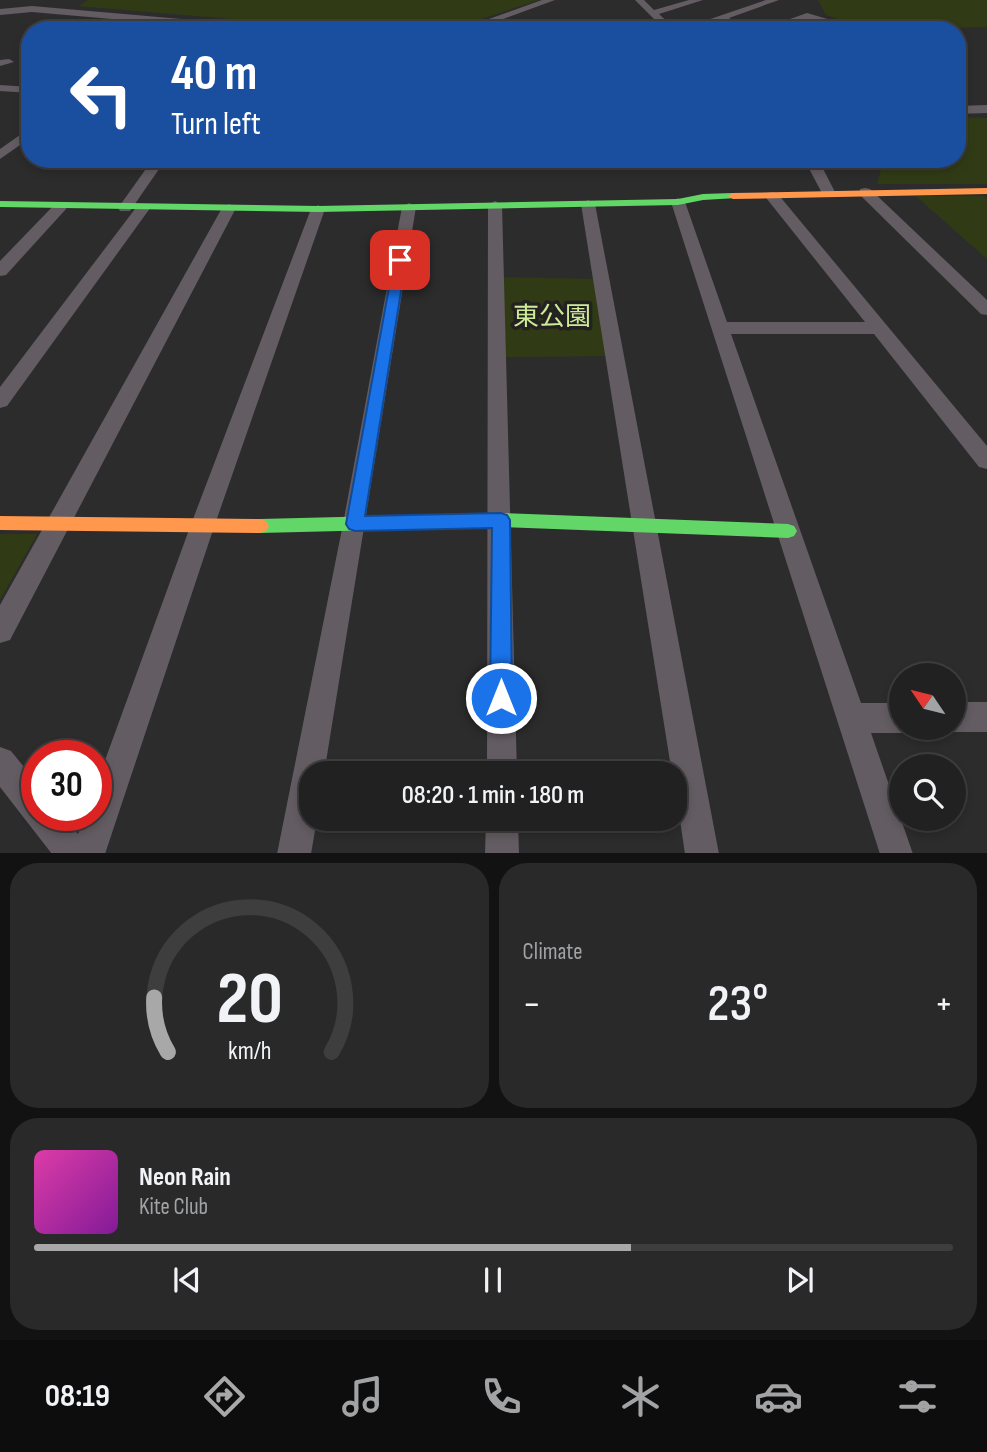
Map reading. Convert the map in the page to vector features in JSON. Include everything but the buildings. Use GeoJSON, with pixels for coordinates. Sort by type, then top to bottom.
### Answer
{"type":"FeatureCollection","features":[{"type":"Feature","properties":{"kind":"street"},"geometry":{"type":"LineString","coordinates":[[32,9],[62,0]]}},
{"type":"Feature","properties":{"kind":"street"},"geometry":{"type":"LineString","coordinates":[[489,21],[551,0]]}},
{"type":"Feature","properties":{"kind":"street"},"geometry":{"type":"LineString","coordinates":[[639,0],[661,21]]}},
{"type":"Feature","properties":{"kind":"street"},"geometry":{"type":"LineString","coordinates":[[652,13],[699,0]]}},
{"type":"Feature","properties":{"kind":"street"},"geometry":{"type":"LineString","coordinates":[[709,21],[775,0]]}},
{"type":"Feature","properties":{"kind":"street"},"geometry":{"type":"LineString","coordinates":[[0,12],[32,9],[172,21]]}},
{"type":"Feature","properties":{"kind":"street"},"geometry":{"type":"LineString","coordinates":[[791,21],[807,16],[824,21]]}},
{"type":"Feature","properties":{"kind":"street"},"geometry":{"type":"LineString","coordinates":[[720,17],[727,21]]}},
{"type":"Feature","properties":{"kind":"street"},"geometry":{"type":"LineString","coordinates":[[0,88],[21,89]]}},
{"type":"Feature","properties":{"kind":"street"},"geometry":{"type":"LineString","coordinates":[[966,110],[987,109]]}},
{"type":"Feature","properties":{"kind":"street"},"geometry":{"type":"LineString","coordinates":[[0,155],[21,139]]}},
{"type":"Feature","properties":{"kind":"street"},"geometry":{"type":"LineString","coordinates":[[125,208],[154,168]]}},
{"type":"Feature","properties":{"kind":"street"},"geometry":{"type":"LineString","coordinates":[[816,168],[829,194]]}},
{"type":"Feature","properties":{"kind":"street"},"geometry":{"type":"LineString","coordinates":[[0,204],[318,209],[678,202],[704,197],[987,191]]}},
{"type":"Feature","properties":{"kind":"street"},"geometry":{"type":"LineString","coordinates":[[865,192],[978,292],[987,310]]}},
{"type":"Feature","properties":{"kind":"street"},"geometry":{"type":"LineString","coordinates":[[772,196],[987,461]]}},
{"type":"Feature","properties":{"kind":"street"},"geometry":{"type":"LineString","coordinates":[[678,202],[898,853]]}},
{"type":"Feature","properties":{"kind":"street"},"geometry":{"type":"LineString","coordinates":[[587,204],[702,853]]}},
{"type":"Feature","properties":{"kind":"street"},"geometry":{"type":"LineString","coordinates":[[495,205],[502,761]]}},
{"type":"Feature","properties":{"kind":"street"},"geometry":{"type":"LineString","coordinates":[[0,271],[61,206]]}},
{"type":"Feature","properties":{"kind":"street"},"geometry":{"type":"LineString","coordinates":[[294,853],[355,524],[409,207]]}},
{"type":"Feature","properties":{"kind":"street"},"geometry":{"type":"LineString","coordinates":[[0,401],[143,208]]}},
{"type":"Feature","properties":{"kind":"street"},"geometry":{"type":"LineString","coordinates":[[0,631],[229,208]]}},
{"type":"Feature","properties":{"kind":"street"},"geometry":{"type":"LineString","coordinates":[[88,853],[202,527],[318,209]]}},
{"type":"Feature","properties":{"kind":"street"},"geometry":{"type":"LineString","coordinates":[[721,328],[881,328]]}},
{"type":"Feature","properties":{"kind":"street"},"geometry":{"type":"LineString","coordinates":[[0,523],[202,527],[501,520],[645,528],[788,531]]}},
{"type":"Feature","properties":{"kind":"street"},"geometry":{"type":"LineString","coordinates":[[966,717],[987,717]]}},
{"type":"Feature","properties":{"kind":"street"},"geometry":{"type":"LineString","coordinates":[[851,718],[889,718]]}},
{"type":"Feature","properties":{"kind":"street"},"geometry":{"type":"LineString","coordinates":[[0,762],[21,788]]}},
{"type":"Feature","properties":{"kind":"street"},"geometry":{"type":"LineString","coordinates":[[55,831],[73,853]]}},
{"type":"Feature","properties":{"kind":"street"},"geometry":{"type":"LineString","coordinates":[[502,831],[502,853]]}},
{"type":"Feature","properties":{"kind":"green space"},"geometry":{"type":"Polygon","coordinates":[[[88,0],[539,0],[475,21],[256,21],[78,6],[88,0]]]}},
{"type":"Feature","properties":{"kind":"green space"},"geometry":{"type":"Polygon","coordinates":[[[818,0],[987,0],[987,27],[966,28],[966,21],[844,21],[826,15],[818,0]]]}},
{"type":"Feature","properties":{"kind":"green space"},"geometry":{"type":"Polygon","coordinates":[[[966,117],[987,118],[987,184],[877,184],[881,168],[966,168],[966,117]]]}},
{"type":"Feature","properties":{"kind":"green space"},"geometry":{"type":"Polygon","coordinates":[[[916,196],[984,196],[987,199],[987,259],[916,196]]]}},
{"type":"Feature","properties":{"kind":"green space","name":"東公園"},"geometry":{"type":"Polygon","coordinates":[[[498,277],[599,279],[612,356],[500,357],[498,277]]]}},
{"type":"Feature","properties":{"kind":"green space"},"geometry":{"type":"Polygon","coordinates":[[[0,534],[37,534],[0,600],[0,534]]]}},
{"type":"Feature","properties":{"kind":"traffic: fast"},"geometry":{"type":"LineString","coordinates":[[0,204],[318,209],[678,202],[703,197],[733,196]]}},
{"type":"Feature","properties":{"kind":"traffic: fast"},"geometry":{"type":"LineString","coordinates":[[260,526],[501,520],[788,531]]}},
{"type":"Feature","properties":{"kind":"traffic: slow"},"geometry":{"type":"LineString","coordinates":[[733,196],[987,191]]}},
{"type":"Feature","properties":{"kind":"traffic: slow"},"geometry":{"type":"LineString","coordinates":[[0,523],[260,526]]}},
{"type":"Feature","properties":{"kind":"route"},"geometry":{"type":"LineString","coordinates":[[400,260],[355,524],[501,520],[501,698]]}}]}
